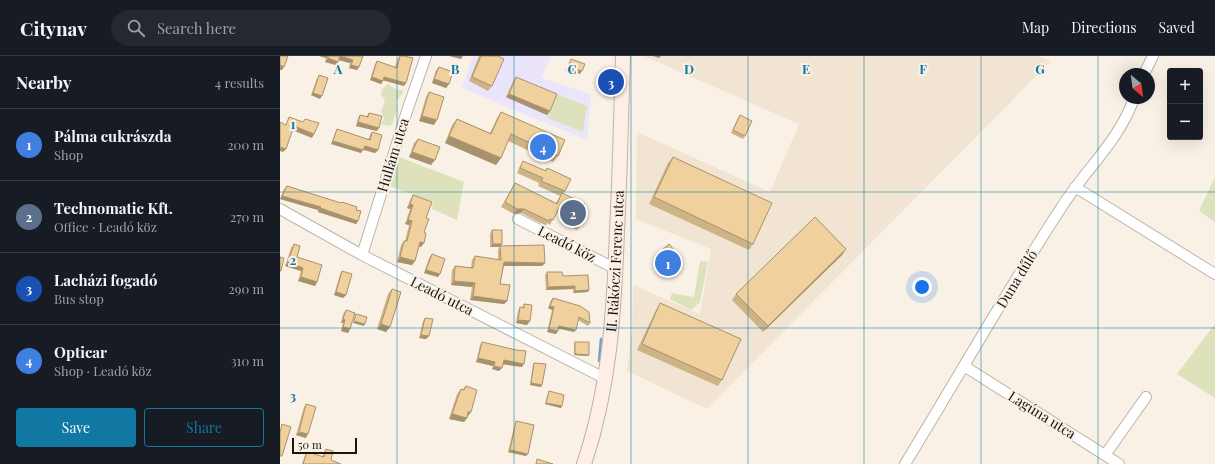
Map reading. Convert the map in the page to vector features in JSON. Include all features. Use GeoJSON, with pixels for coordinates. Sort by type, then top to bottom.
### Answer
{"type":"FeatureCollection","features":[{"type":"Feature","properties":{"kind":"main road","name":"II. Rákóczi Ferenc utca"},"geometry":{"type":"LineString","coordinates":[[584,464],[599,413],[606,379],[613,321],[623,56]]}},
{"type":"Feature","properties":{"kind":"street","name":"Hullám utca"},"geometry":{"type":"LineString","coordinates":[[362,255],[407,111],[426,56]]}},
{"type":"Feature","properties":{"kind":"street"},"geometry":{"type":"LineString","coordinates":[[1147,68],[1154,56]]}},
{"type":"Feature","properties":{"kind":"street","name":"Duna dűlő"},"geometry":{"type":"LineString","coordinates":[[905,464],[1015,280],[1075,187],[1114,138],[1132,104]]}},
{"type":"Feature","properties":{"kind":"street"},"geometry":{"type":"LineString","coordinates":[[1075,187],[1215,274]]}},
{"type":"Feature","properties":{"kind":"street","name":"Leadó utca"},"geometry":{"type":"LineString","coordinates":[[280,209],[362,255],[606,379]]}},
{"type":"Feature","properties":{"kind":"street","name":"Leadó köz"},"geometry":{"type":"LineString","coordinates":[[518,219],[616,269]]}},
{"type":"Feature","properties":{"kind":"street","name":"Lagúna utca"},"geometry":{"type":"LineString","coordinates":[[964,366],[1119,464]]}},
{"type":"Feature","properties":{"kind":"street"},"geometry":{"type":"LineString","coordinates":[[1105,455],[1146,397]]}},
{"type":"Feature","properties":{"kind":"shaded area"},"geometry":{"type":"Polygon","coordinates":[[[473,56],[551,56],[541,78],[591,94],[587,140],[462,88],[473,56]]]}},
{"type":"Feature","properties":{"kind":"shaded area"},"geometry":{"type":"Polygon","coordinates":[[[644,56],[1039,56],[1051,61],[707,409],[627,371],[632,331],[633,285],[700,314],[711,249],[636,219],[637,132],[770,192],[799,124],[644,56]]]}},
{"type":"Feature","properties":{"kind":"green space"},"geometry":{"type":"Polygon","coordinates":[[[388,84],[394,88],[404,91],[396,102],[398,107],[392,125],[387,126],[381,124],[384,118],[381,111],[385,101],[381,94],[382,89],[388,84]]]}},
{"type":"Feature","properties":{"kind":"green space"},"geometry":{"type":"Polygon","coordinates":[[[556,94],[587,106],[583,132],[547,118],[556,94]]]}},
{"type":"Feature","properties":{"kind":"green space"},"geometry":{"type":"Polygon","coordinates":[[[399,157],[464,182],[457,220],[432,209],[433,202],[389,186],[399,157]]]}},
{"type":"Feature","properties":{"kind":"green space"},"geometry":{"type":"Polygon","coordinates":[[[1215,177],[1215,222],[1199,211],[1215,177]]]}},
{"type":"Feature","properties":{"kind":"green space"},"geometry":{"type":"Polygon","coordinates":[[[700,261],[708,262],[700,302],[691,310],[670,299],[672,293],[694,297],[700,261]]]}},
{"type":"Feature","properties":{"kind":"green space"},"geometry":{"type":"Polygon","coordinates":[[[1215,324],[1215,398],[1177,374],[1215,324]]]}},
{"type":"Feature","properties":{"kind":"building"},"geometry":{"type":"Polygon","coordinates":[[[280,56],[288,56],[284,67],[280,65],[280,56]]]}},
{"type":"Feature","properties":{"kind":"building"},"geometry":{"type":"Polygon","coordinates":[[[328,56],[340,56],[338,62],[328,58],[328,56]]]}},
{"type":"Feature","properties":{"kind":"building"},"geometry":{"type":"Polygon","coordinates":[[[340,56],[363,56],[359,67],[351,65],[353,60],[340,56]]]}},
{"type":"Feature","properties":{"kind":"building"},"geometry":{"type":"Polygon","coordinates":[[[400,56],[413,58],[406,83],[384,77],[383,81],[372,77],[377,61],[397,68],[400,56]]]}},
{"type":"Feature","properties":{"kind":"building"},"geometry":{"type":"Polygon","coordinates":[[[481,56],[498,56],[504,59],[492,86],[472,77],[481,56]]]}},
{"type":"Feature","properties":{"kind":"building"},"geometry":{"type":"Polygon","coordinates":[[[571,59],[585,64],[582,71],[568,67],[571,59]]]}},
{"type":"Feature","properties":{"kind":"building"},"geometry":{"type":"Polygon","coordinates":[[[439,67],[453,72],[449,84],[434,79],[439,67]]]}},
{"type":"Feature","properties":{"kind":"building"},"geometry":{"type":"Polygon","coordinates":[[[319,75],[328,78],[322,96],[313,93],[319,75]]]}},
{"type":"Feature","properties":{"kind":"building"},"geometry":{"type":"Polygon","coordinates":[[[516,77],[557,94],[550,111],[509,94],[516,77]]]}},
{"type":"Feature","properties":{"kind":"building"},"geometry":{"type":"Polygon","coordinates":[[[429,92],[444,97],[437,120],[422,116],[429,92]]]}},
{"type":"Feature","properties":{"kind":"building"},"geometry":{"type":"Polygon","coordinates":[[[501,112],[565,140],[558,156],[511,134],[501,158],[449,136],[457,119],[491,134],[501,112]]]}},
{"type":"Feature","properties":{"kind":"building"},"geometry":{"type":"Polygon","coordinates":[[[369,113],[382,116],[379,128],[358,122],[360,115],[368,117],[369,113]]]}},
{"type":"Feature","properties":{"kind":"building"},"geometry":{"type":"Polygon","coordinates":[[[740,115],[752,121],[745,136],[733,130],[740,115]]]}},
{"type":"Feature","properties":{"kind":"building"},"geometry":{"type":"Polygon","coordinates":[[[289,117],[303,122],[305,119],[319,123],[314,134],[294,126],[286,149],[280,147],[280,122],[286,125],[289,117]]]}},
{"type":"Feature","properties":{"kind":"building"},"geometry":{"type":"Polygon","coordinates":[[[337,129],[370,140],[372,132],[382,135],[378,150],[365,146],[363,150],[333,141],[337,129]]]}},
{"type":"Feature","properties":{"kind":"building"},"geometry":{"type":"Polygon","coordinates":[[[418,139],[440,147],[435,160],[412,152],[418,139]]]}},
{"type":"Feature","properties":{"kind":"building"},"geometry":{"type":"Polygon","coordinates":[[[673,157],[772,203],[753,244],[654,197],[673,157]]]}},
{"type":"Feature","properties":{"kind":"building"},"geometry":{"type":"Polygon","coordinates":[[[523,161],[546,171],[547,168],[571,179],[565,191],[541,181],[543,178],[520,168],[523,161]]]}},
{"type":"Feature","properties":{"kind":"building"},"geometry":{"type":"Polygon","coordinates":[[[515,183],[557,204],[562,193],[585,204],[582,210],[585,211],[582,217],[584,217],[580,226],[570,220],[573,213],[560,207],[553,220],[550,219],[549,221],[524,209],[517,209],[505,202],[515,183]]]}},
{"type":"Feature","properties":{"kind":"building"},"geometry":{"type":"Polygon","coordinates":[[[287,186],[357,207],[356,210],[361,211],[358,221],[320,208],[321,207],[282,196],[287,186]]]}},
{"type":"Feature","properties":{"kind":"building"},"geometry":{"type":"Polygon","coordinates":[[[413,195],[432,202],[426,218],[429,219],[424,232],[426,233],[424,243],[420,242],[415,261],[400,257],[404,241],[407,241],[412,221],[408,220],[413,205],[410,204],[413,195]]]}},
{"type":"Feature","properties":{"kind":"building"},"geometry":{"type":"Polygon","coordinates":[[[815,217],[846,249],[768,326],[736,294],[815,217]]]}},
{"type":"Feature","properties":{"kind":"building"},"geometry":{"type":"Polygon","coordinates":[[[492,230],[502,230],[502,244],[493,244],[492,230]]]}},
{"type":"Feature","properties":{"kind":"building"},"geometry":{"type":"Polygon","coordinates":[[[294,244],[300,246],[297,257],[322,265],[317,282],[301,277],[303,268],[288,262],[294,244]]]}},
{"type":"Feature","properties":{"kind":"building"},"geometry":{"type":"Polygon","coordinates":[[[669,244],[679,256],[677,266],[669,274],[662,267],[666,262],[666,256],[661,251],[669,244]]]}},
{"type":"Feature","properties":{"kind":"building"},"geometry":{"type":"Polygon","coordinates":[[[544,245],[545,263],[504,262],[500,284],[510,285],[507,301],[473,296],[475,283],[454,281],[455,266],[473,268],[475,256],[501,260],[500,246],[544,245]]]}},
{"type":"Feature","properties":{"kind":"building"},"geometry":{"type":"Polygon","coordinates":[[[432,254],[445,259],[440,274],[426,270],[432,254]]]}},
{"type":"Feature","properties":{"kind":"building"},"geometry":{"type":"Polygon","coordinates":[[[280,257],[284,258],[281,271],[280,271],[280,257]]]}},
{"type":"Feature","properties":{"kind":"building"},"geometry":{"type":"Polygon","coordinates":[[[342,271],[352,274],[346,295],[336,292],[342,271]]]}},
{"type":"Feature","properties":{"kind":"building"},"geometry":{"type":"Polygon","coordinates":[[[547,272],[562,272],[563,276],[588,275],[589,290],[575,291],[575,286],[548,287],[547,272]]]}},
{"type":"Feature","properties":{"kind":"building"},"geometry":{"type":"Polygon","coordinates":[[[392,289],[401,292],[390,327],[381,324],[392,289]]]}},
{"type":"Feature","properties":{"kind":"building"},"geometry":{"type":"Polygon","coordinates":[[[553,298],[580,306],[589,312],[590,323],[579,317],[576,330],[559,326],[558,331],[549,329],[554,307],[550,306],[553,298]]]}},
{"type":"Feature","properties":{"kind":"building"},"geometry":{"type":"Polygon","coordinates":[[[660,303],[741,339],[722,380],[642,344],[660,303]]]}},
{"type":"Feature","properties":{"kind":"building"},"geometry":{"type":"Polygon","coordinates":[[[524,304],[532,305],[530,321],[518,320],[520,307],[524,308],[524,304]]]}},
{"type":"Feature","properties":{"kind":"building"},"geometry":{"type":"Polygon","coordinates":[[[346,310],[355,313],[350,329],[343,327],[345,320],[343,319],[346,310]]]}},
{"type":"Feature","properties":{"kind":"building"},"geometry":{"type":"Polygon","coordinates":[[[356,314],[367,317],[365,324],[354,321],[356,314]]]}},
{"type":"Feature","properties":{"kind":"building"},"geometry":{"type":"Polygon","coordinates":[[[425,318],[433,319],[429,336],[421,335],[425,318]]]}},
{"type":"Feature","properties":{"kind":"building"},"geometry":{"type":"Polygon","coordinates":[[[482,342],[526,351],[524,364],[504,360],[502,368],[494,366],[495,362],[478,358],[482,342]]]}},
{"type":"Feature","properties":{"kind":"building"},"geometry":{"type":"Polygon","coordinates":[[[575,342],[589,342],[589,355],[575,354],[575,342]]]}},
{"type":"Feature","properties":{"kind":"building"},"geometry":{"type":"Polygon","coordinates":[[[534,363],[546,364],[542,385],[531,383],[534,363]]]}},
{"type":"Feature","properties":{"kind":"building"},"geometry":{"type":"Polygon","coordinates":[[[466,386],[477,390],[471,412],[468,412],[467,418],[452,414],[461,389],[464,390],[466,386]]]}},
{"type":"Feature","properties":{"kind":"building"},"geometry":{"type":"Polygon","coordinates":[[[549,391],[564,395],[562,406],[546,403],[549,391]]]}},
{"type":"Feature","properties":{"kind":"building"},"geometry":{"type":"Polygon","coordinates":[[[306,404],[316,407],[308,434],[299,432],[306,404]]]}},
{"type":"Feature","properties":{"kind":"building"},"geometry":{"type":"Polygon","coordinates":[[[516,421],[534,425],[528,454],[510,450],[516,421]]]}},
{"type":"Feature","properties":{"kind":"building"},"geometry":{"type":"Polygon","coordinates":[[[282,424],[291,427],[282,456],[280,456],[280,433],[282,424]]]}},
{"type":"Feature","properties":{"kind":"building"},"geometry":{"type":"Polygon","coordinates":[[[326,449],[333,451],[331,460],[341,464],[303,464],[307,452],[324,457],[326,449]]]}},
{"type":"Feature","properties":{"kind":"building"},"geometry":{"type":"Polygon","coordinates":[[[537,459],[553,464],[536,464],[537,459]]]}},
{"type":"Feature","properties":{"kind":"waterway"},"geometry":{"type":"LineString","coordinates":[[599,361],[601,339]]}},
{"type":"Feature","properties":{"kind":"place","name":"Lacházi fogadó"},"geometry":{"type":"Point","coordinates":[611,82]}},
{"type":"Feature","properties":{"kind":"place","name":"Opticar"},"geometry":{"type":"Point","coordinates":[543,147]}},
{"type":"Feature","properties":{"kind":"place","name":"Technomatic Kft."},"geometry":{"type":"Point","coordinates":[573,213]}},
{"type":"Feature","properties":{"kind":"place","name":"Pálma cukrászda"},"geometry":{"type":"Point","coordinates":[668,263]}}]}
